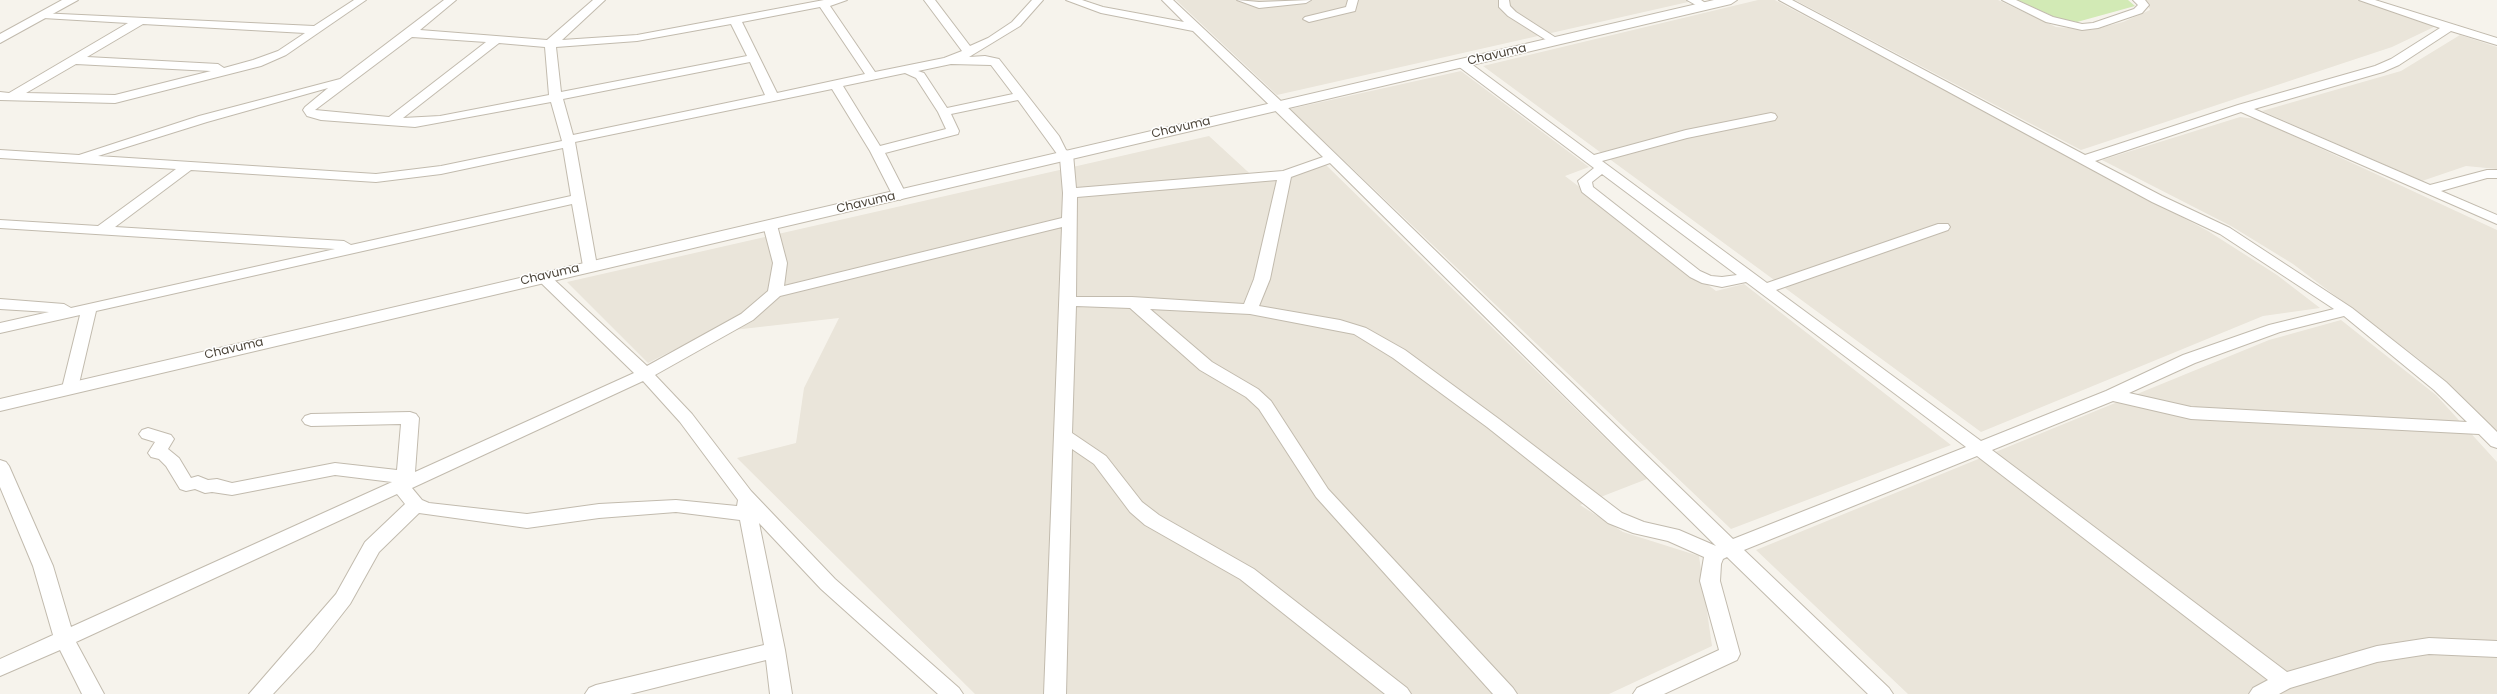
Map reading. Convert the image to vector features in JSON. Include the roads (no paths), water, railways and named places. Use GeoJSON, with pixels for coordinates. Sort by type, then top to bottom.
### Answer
{"type":"FeatureCollection","features":[{"type":"Feature","properties":{"kind":"street"},"geometry":{"type":"LineString","coordinates":[[0,39],[72,0]]}},
{"type":"Feature","properties":{"kind":"street"},"geometry":{"type":"LineString","coordinates":[[5,97],[115,99],[232,69],[282,54],[361,0]]}},
{"type":"Feature","properties":{"kind":"street"},"geometry":{"type":"LineString","coordinates":[[309,110],[451,0]]}},
{"type":"Feature","properties":{"kind":"street"},"geometry":{"type":"LineString","coordinates":[[550,44],[600,0]]}},
{"type":"Feature","properties":{"kind":"street"},"geometry":{"type":"LineString","coordinates":[[410,33],[495,41],[550,44],[617,41],[842,0]]}},
{"type":"Feature","properties":{"kind":"street"},"geometry":{"type":"LineString","coordinates":[[929,0],[968,51]]}},
{"type":"Feature","properties":{"kind":"street"},"geometry":{"type":"LineString","coordinates":[[0,154],[79,158],[186,168],[376,178],[441,170],[947,61],[966,54],[968,51],[992,40],[1016,24],[1038,0]]}},
{"type":"Feature","properties":{"kind":"street"},"geometry":{"type":"LineString","coordinates":[[1071,0],[1101,10],[1196,28]]}},
{"type":"Feature","properties":{"kind":"street"},"geometry":{"type":"LineString","coordinates":[[1167,0],[1332,158],[1722,550],[1882,694]]}},
{"type":"Feature","properties":{"kind":"street"},"geometry":{"type":"LineString","coordinates":[[1242,0],[1259,6],[1306,0]]}},
{"type":"Feature","properties":{"kind":"street"},"geometry":{"type":"LineString","coordinates":[[1309,19],[1351,9],[1353,0]]}},
{"type":"Feature","properties":{"kind":"street"},"geometry":{"type":"LineString","coordinates":[[1504,0],[1505,7],[1512,14],[1555,42]]}},
{"type":"Feature","properties":{"kind":"street"},"geometry":{"type":"LineString","coordinates":[[1692,0],[1705,6]]}},
{"type":"Feature","properties":{"kind":"street","name":"Chavuma"},"geometry":{"type":"LineString","coordinates":[[0,405],[542,277],[900,196],[1064,155],[1731,0]]}},
{"type":"Feature","properties":{"kind":"street"},"geometry":{"type":"LineString","coordinates":[[1784,0],[2157,199],[2226,231],[2292,273],[2347,311],[2440,386],[2497,442]]}},
{"type":"Feature","properties":{"kind":"street"},"geometry":{"type":"LineString","coordinates":[[2007,0],[2050,20],[2082,27],[2094,26],[2138,11],[2144,5],[2138,0]]}},
{"type":"Feature","properties":{"kind":"street"},"geometry":{"type":"LineString","coordinates":[[2364,0],[2497,42]]}},
{"type":"Feature","properties":{"kind":"street"},"geometry":{"type":"LineString","coordinates":[[823,4],[872,76]]}},
{"type":"Feature","properties":{"kind":"street"},"geometry":{"type":"LineString","coordinates":[[43,15],[318,30]]}},
{"type":"Feature","properties":{"kind":"street"},"geometry":{"type":"LineString","coordinates":[[735,20],[773,98]]}},
{"type":"Feature","properties":{"kind":"street"},"geometry":{"type":"LineString","coordinates":[[5,97],[74,60],[140,21]]}},
{"type":"Feature","properties":{"kind":"street"},"geometry":{"type":"LineString","coordinates":[[2084,160],[2242,108],[2379,69],[2395,62],[2449,27]]}},
{"type":"Feature","properties":{"kind":"street"},"geometry":{"type":"LineString","coordinates":[[392,121],[495,41]]}},
{"type":"Feature","properties":{"kind":"street"},"geometry":{"type":"LineString","coordinates":[[550,44],[556,98],[568,142],[590,266]]}},
{"type":"Feature","properties":{"kind":"street"},"geometry":{"type":"LineString","coordinates":[[288,96],[300,101],[311,113],[321,116],[415,123],[440,120],[556,98],[754,58]]}},
{"type":"Feature","properties":{"kind":"street"},"geometry":{"type":"LineString","coordinates":[[74,60],[232,69]]}},
{"type":"Feature","properties":{"kind":"street"},"geometry":{"type":"LineString","coordinates":[[947,61],[985,60],[995,62],[1054,139],[1064,155],[1070,193],[1068,221],[1068,301],[1055,694]]}},
{"type":"Feature","properties":{"kind":"street"},"geometry":{"type":"LineString","coordinates":[[1462,63],[1766,288],[2284,681]]}},
{"type":"Feature","properties":{"kind":"street"},"geometry":{"type":"LineString","coordinates":[[877,151],[953,131],[944,112],[920,76],[906,69]]}},
{"type":"Feature","properties":{"kind":"street"},"geometry":{"type":"LineString","coordinates":[[79,158],[203,119],[346,80]]}},
{"type":"Feature","properties":{"kind":"street"},"geometry":{"type":"LineString","coordinates":[[835,84],[877,151],[900,196]]}},
{"type":"Feature","properties":{"kind":"street"},"geometry":{"type":"LineString","coordinates":[[944,112],[1021,96]]}},
{"type":"Feature","properties":{"kind":"street"},"geometry":{"type":"LineString","coordinates":[[2242,108],[2497,220]]}},
{"type":"Feature","properties":{"kind":"street"},"geometry":{"type":"LineString","coordinates":[[1751,277],[1722,282],[1707,280],[1695,274],[1587,189],[1585,181],[1598,163],[1686,134],[1771,117]]}},
{"type":"Feature","properties":{"kind":"street"},"geometry":{"type":"LineString","coordinates":[[1070,193],[1284,175],[1332,158]]}},
{"type":"Feature","properties":{"kind":"street"},"geometry":{"type":"LineString","coordinates":[[100,231],[186,168]]}},
{"type":"Feature","properties":{"kind":"street"},"geometry":{"type":"LineString","coordinates":[[2428,190],[2487,174],[2497,174]]}},
{"type":"Feature","properties":{"kind":"street"},"geometry":{"type":"LineString","coordinates":[[1250,308],[1262,279],[1284,185],[1284,175]]}},
{"type":"Feature","properties":{"kind":"street"},"geometry":{"type":"LineString","coordinates":[[0,328],[361,246],[578,199]]}},
{"type":"Feature","properties":{"kind":"street"},"geometry":{"type":"LineString","coordinates":[[0,668],[645,374],[747,317],[775,293],[1068,221]]}},
{"type":"Feature","properties":{"kind":"street"},"geometry":{"type":"LineString","coordinates":[[0,224],[361,246]]}},
{"type":"Feature","properties":{"kind":"street"},"geometry":{"type":"LineString","coordinates":[[770,225],[780,263],[779,278],[775,293]]}},
{"type":"Feature","properties":{"kind":"street"},"geometry":{"type":"LineString","coordinates":[[1766,288],[1943,226]]}},
{"type":"Feature","properties":{"kind":"street"},"geometry":{"type":"LineString","coordinates":[[542,277],[645,374],[686,418],[747,505],[828,584],[952,694]]}},
{"type":"Feature","properties":{"kind":"street"},"geometry":{"type":"LineString","coordinates":[[1068,301],[1132,302],[1250,308],[1340,325],[1360,331],[1378,341],[1493,423],[1614,518],[1640,528],[1672,535],[1722,550]]}},
{"type":"Feature","properties":{"kind":"street"},"geometry":{"type":"LineString","coordinates":[[1132,302],[1206,366],[1252,393],[1265,405],[1318,488],[1506,694]]}},
{"type":"Feature","properties":{"kind":"street"},"geometry":{"type":"LineString","coordinates":[[0,304],[85,309]]}},
{"type":"Feature","properties":{"kind":"street"},"geometry":{"type":"LineString","coordinates":[[70,388],[85,309]]}},
{"type":"Feature","properties":{"kind":"street"},"geometry":{"type":"LineString","coordinates":[[1644,694],[1730,654],[1710,581],[1711,564],[1722,550],[1980,449],[2112,395],[2189,359],[2275,328],[2347,311]]}},
{"type":"Feature","properties":{"kind":"street"},"geometry":{"type":"LineString","coordinates":[[2112,395],[2191,413],[2484,429]]}},
{"type":"Feature","properties":{"kind":"street"},"geometry":{"type":"LineString","coordinates":[[311,420],[410,418],[404,483],[416,505],[444,512],[527,521],[599,511],[676,506],[747,505]]}},
{"type":"Feature","properties":{"kind":"street"},"geometry":{"type":"LineString","coordinates":[[148,434],[165,439],[157,453],[164,454],[173,462],[186,485],[198,482],[204,487],[217,485],[219,488],[232,489],[335,469],[349,469],[404,483]]}},
{"type":"Feature","properties":{"kind":"street"},"geometry":{"type":"LineString","coordinates":[[1063,435],[1100,460],[1136,507],[1152,520],[1247,574],[1400,694]]}},
{"type":"Feature","properties":{"kind":"street"},"geometry":{"type":"LineString","coordinates":[[0,466],[43,566],[64,638],[93,694]]}},
{"type":"Feature","properties":{"kind":"street"},"geometry":{"type":"LineString","coordinates":[[260,694],[307,644],[343,599],[372,547],[416,505]]}},
{"type":"Feature","properties":{"kind":"street"},"geometry":{"type":"LineString","coordinates":[[747,505],[775,650],[781,694]]}},
{"type":"Feature","properties":{"kind":"street"},"geometry":{"type":"LineString","coordinates":[[2260,694],[2284,681],[2377,654],[2429,646],[2497,649]]}},
{"type":"Feature","properties":{"kind":"street"},"geometry":{"type":"LineString","coordinates":[[596,694],[775,650]]}}]}
